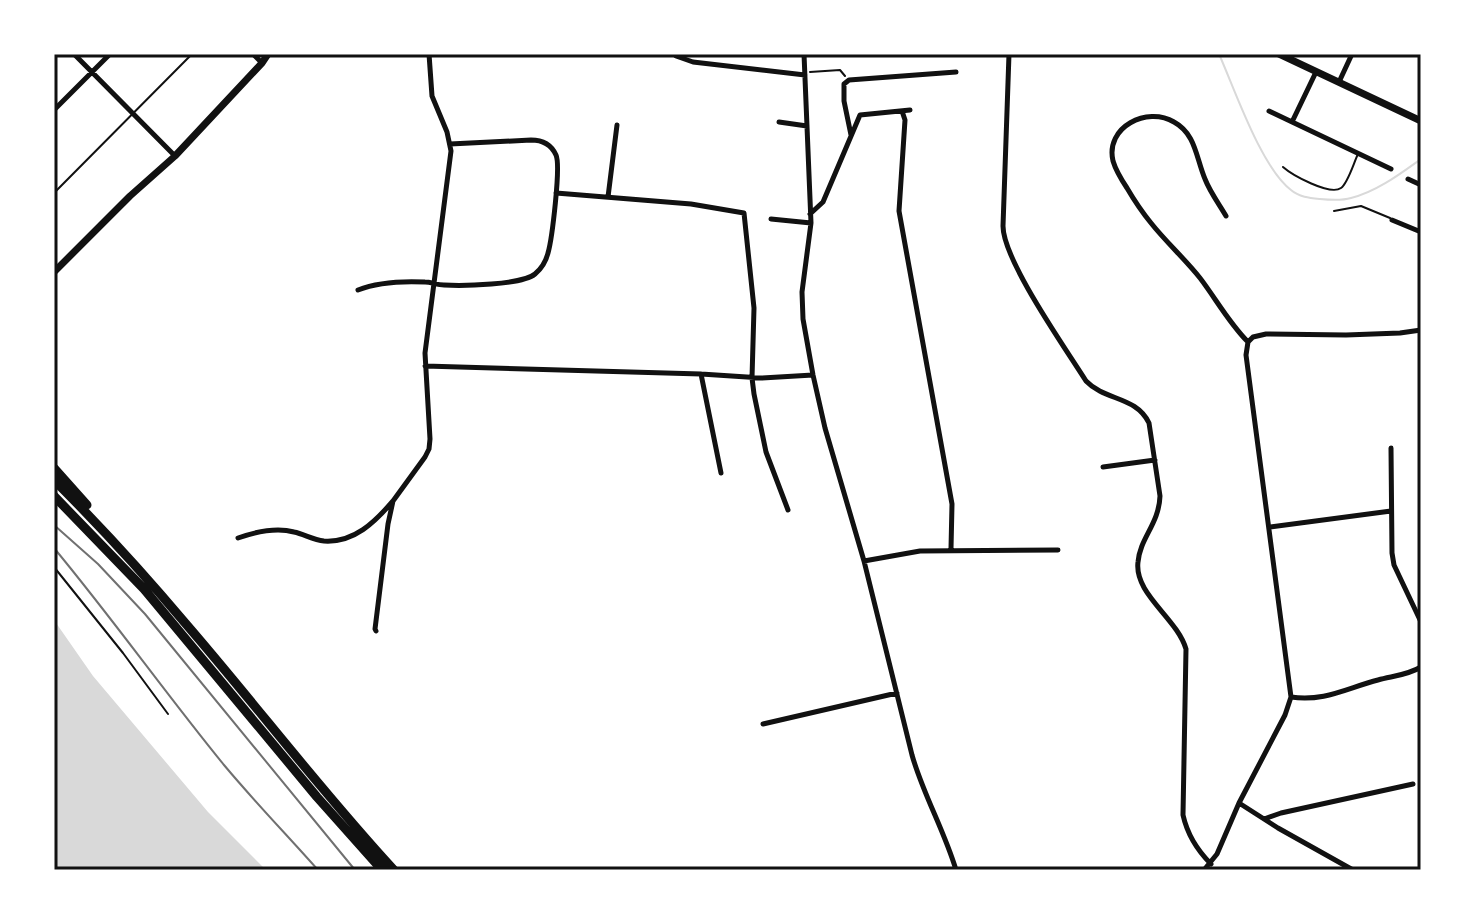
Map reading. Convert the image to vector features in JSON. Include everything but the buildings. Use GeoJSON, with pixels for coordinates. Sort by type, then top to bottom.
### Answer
{"type":"FeatureCollection","features":[{"type":"Feature","properties":{"kind":"highway"},"geometry":{"type":"LineString","coordinates":[[54,468],[121,549]]}},
{"type":"Feature","properties":{"kind":"highway"},"geometry":{"type":"LineString","coordinates":[[54,480],[121,549],[187,624],[394,870]]}},
{"type":"Feature","properties":{"kind":"highway"},"geometry":{"type":"LineString","coordinates":[[54,496],[144,589],[317,797],[382,870]]}},
{"type":"Feature","properties":{"kind":"main road"},"geometry":{"type":"LineString","coordinates":[[54,272],[175,156],[268,54]]}},
{"type":"Feature","properties":{"kind":"main road"},"geometry":{"type":"LineString","coordinates":[[1279,54],[1421,121]]}},
{"type":"Feature","properties":{"kind":"street"},"geometry":{"type":"LineString","coordinates":[[74,54],[175,156]]}},
{"type":"Feature","properties":{"kind":"street"},"geometry":{"type":"LineString","coordinates":[[54,110],[110,54]]}},
{"type":"Feature","properties":{"kind":"street"},"geometry":{"type":"LineString","coordinates":[[253,54],[262,63]]}},
{"type":"Feature","properties":{"kind":"street"},"geometry":{"type":"LineString","coordinates":[[238,538],[266,531],[284,531],[324,541],[339,540],[360,531],[393,501],[429,449],[425,366],[450,144],[432,96],[429,54]]}},
{"type":"Feature","properties":{"kind":"street"},"geometry":{"type":"LineString","coordinates":[[804,54],[811,223],[801,305],[813,375],[825,428],[864,561],[917,774],[956,870]]}},
{"type":"Feature","properties":{"kind":"street"},"geometry":{"type":"LineString","coordinates":[[1009,54],[1005,240],[1033,296],[1086,381],[1102,393],[1135,405],[1149,423],[1160,505],[1140,551],[1137,569],[1141,583],[1181,633],[1186,649],[1183,815],[1188,832],[1211,864]]}},
{"type":"Feature","properties":{"kind":"street"},"geometry":{"type":"LineString","coordinates":[[1339,82],[1352,54]]}},
{"type":"Feature","properties":{"kind":"street"},"geometry":{"type":"LineString","coordinates":[[676,56],[693,62],[805,74]]}},
{"type":"Feature","properties":{"kind":"street"},"geometry":{"type":"LineString","coordinates":[[851,135],[844,101],[844,84],[849,80],[956,72]]}},
{"type":"Feature","properties":{"kind":"street"},"geometry":{"type":"LineString","coordinates":[[1292,122],[1316,72]]}},
{"type":"Feature","properties":{"kind":"street"},"geometry":{"type":"LineString","coordinates":[[810,214],[823,202],[860,115],[910,110]]}},
{"type":"Feature","properties":{"kind":"street"},"geometry":{"type":"LineString","coordinates":[[902,111],[905,120],[899,211],[952,504],[951,549]]}},
{"type":"Feature","properties":{"kind":"street"},"geometry":{"type":"LineString","coordinates":[[1269,111],[1391,169]]}},
{"type":"Feature","properties":{"kind":"street"},"geometry":{"type":"LineString","coordinates":[[1226,216],[1205,180],[1188,132],[1166,117],[1155,115],[1141,117],[1118,132],[1112,156],[1116,171],[1149,222],[1198,275],[1248,342]]}},
{"type":"Feature","properties":{"kind":"street"},"geometry":{"type":"LineString","coordinates":[[779,122],[807,126]]}},
{"type":"Feature","properties":{"kind":"street"},"geometry":{"type":"LineString","coordinates":[[608,197],[617,125]]}},
{"type":"Feature","properties":{"kind":"street"},"geometry":{"type":"LineString","coordinates":[[358,290],[377,284],[519,281],[539,271],[548,253],[556,193],[556,154],[546,143],[531,140],[450,144]]}},
{"type":"Feature","properties":{"kind":"street"},"geometry":{"type":"LineString","coordinates":[[1408,179],[1421,185]]}},
{"type":"Feature","properties":{"kind":"street"},"geometry":{"type":"LineString","coordinates":[[556,193],[691,204],[744,213],[754,308],[752,378],[766,452],[788,510]]}},
{"type":"Feature","properties":{"kind":"street"},"geometry":{"type":"LineString","coordinates":[[771,219],[811,223]]}},
{"type":"Feature","properties":{"kind":"street"},"geometry":{"type":"LineString","coordinates":[[1392,220],[1421,232]]}},
{"type":"Feature","properties":{"kind":"street"},"geometry":{"type":"LineString","coordinates":[[1204,870],[1223,843],[1291,697],[1246,355],[1248,342],[1253,337],[1266,334],[1346,335],[1421,330]]}},
{"type":"Feature","properties":{"kind":"street"},"geometry":{"type":"LineString","coordinates":[[425,366],[752,378],[813,375]]}},
{"type":"Feature","properties":{"kind":"street"},"geometry":{"type":"LineString","coordinates":[[701,374],[721,473]]}},
{"type":"Feature","properties":{"kind":"street"},"geometry":{"type":"LineString","coordinates":[[1391,448],[1394,565],[1421,622]]}},
{"type":"Feature","properties":{"kind":"street"},"geometry":{"type":"LineString","coordinates":[[1103,467],[1155,460]]}},
{"type":"Feature","properties":{"kind":"street"},"geometry":{"type":"LineString","coordinates":[[376,631],[393,501]]}},
{"type":"Feature","properties":{"kind":"street"},"geometry":{"type":"LineString","coordinates":[[1270,527],[1391,511]]}},
{"type":"Feature","properties":{"kind":"street"},"geometry":{"type":"LineString","coordinates":[[864,561],[913,551],[1058,550]]}},
{"type":"Feature","properties":{"kind":"street"},"geometry":{"type":"LineString","coordinates":[[1291,697],[1324,697],[1421,667]]}},
{"type":"Feature","properties":{"kind":"street"},"geometry":{"type":"LineString","coordinates":[[763,724],[897,693]]}},
{"type":"Feature","properties":{"kind":"street"},"geometry":{"type":"LineString","coordinates":[[1264,819],[1413,784]]}},
{"type":"Feature","properties":{"kind":"street"},"geometry":{"type":"LineString","coordinates":[[1239,803],[1353,870]]}},
{"type":"Feature","properties":{"kind":"lane"},"geometry":{"type":"LineString","coordinates":[[54,193],[192,54]]}},
{"type":"Feature","properties":{"kind":"lane"},"geometry":{"type":"LineString","coordinates":[[1283,167],[1297,177],[1330,190],[1338,190],[1344,186],[1358,154]]}},
{"type":"Feature","properties":{"kind":"lane"},"geometry":{"type":"LineString","coordinates":[[1334,211],[1361,206],[1392,220]]}},
{"type":"Feature","properties":{"kind":"path"},"geometry":{"type":"LineString","coordinates":[[805,74],[840,70],[849,80]]}},
{"type":"Feature","properties":{"kind":"path"},"geometry":{"type":"LineString","coordinates":[[54,567],[168,714]]}},
{"type":"Feature","properties":{"kind":"shaded area"},"geometry":{"type":"Polygon","coordinates":[[[54,620],[93,676],[208,812],[266,870],[54,870],[54,620]]]}},
{"type":"Feature","properties":{"kind":"waterway"},"geometry":{"type":"LineString","coordinates":[[1219,54],[1269,164],[1280,179],[1298,194],[1328,200],[1351,198],[1379,187],[1421,159]]}},
{"type":"Feature","properties":{"kind":"railway"},"geometry":{"type":"LineString","coordinates":[[54,525],[98,564],[145,614],[355,870]]}},
{"type":"Feature","properties":{"kind":"railway"},"geometry":{"type":"LineString","coordinates":[[54,548],[224,765],[318,870]]}}]}
